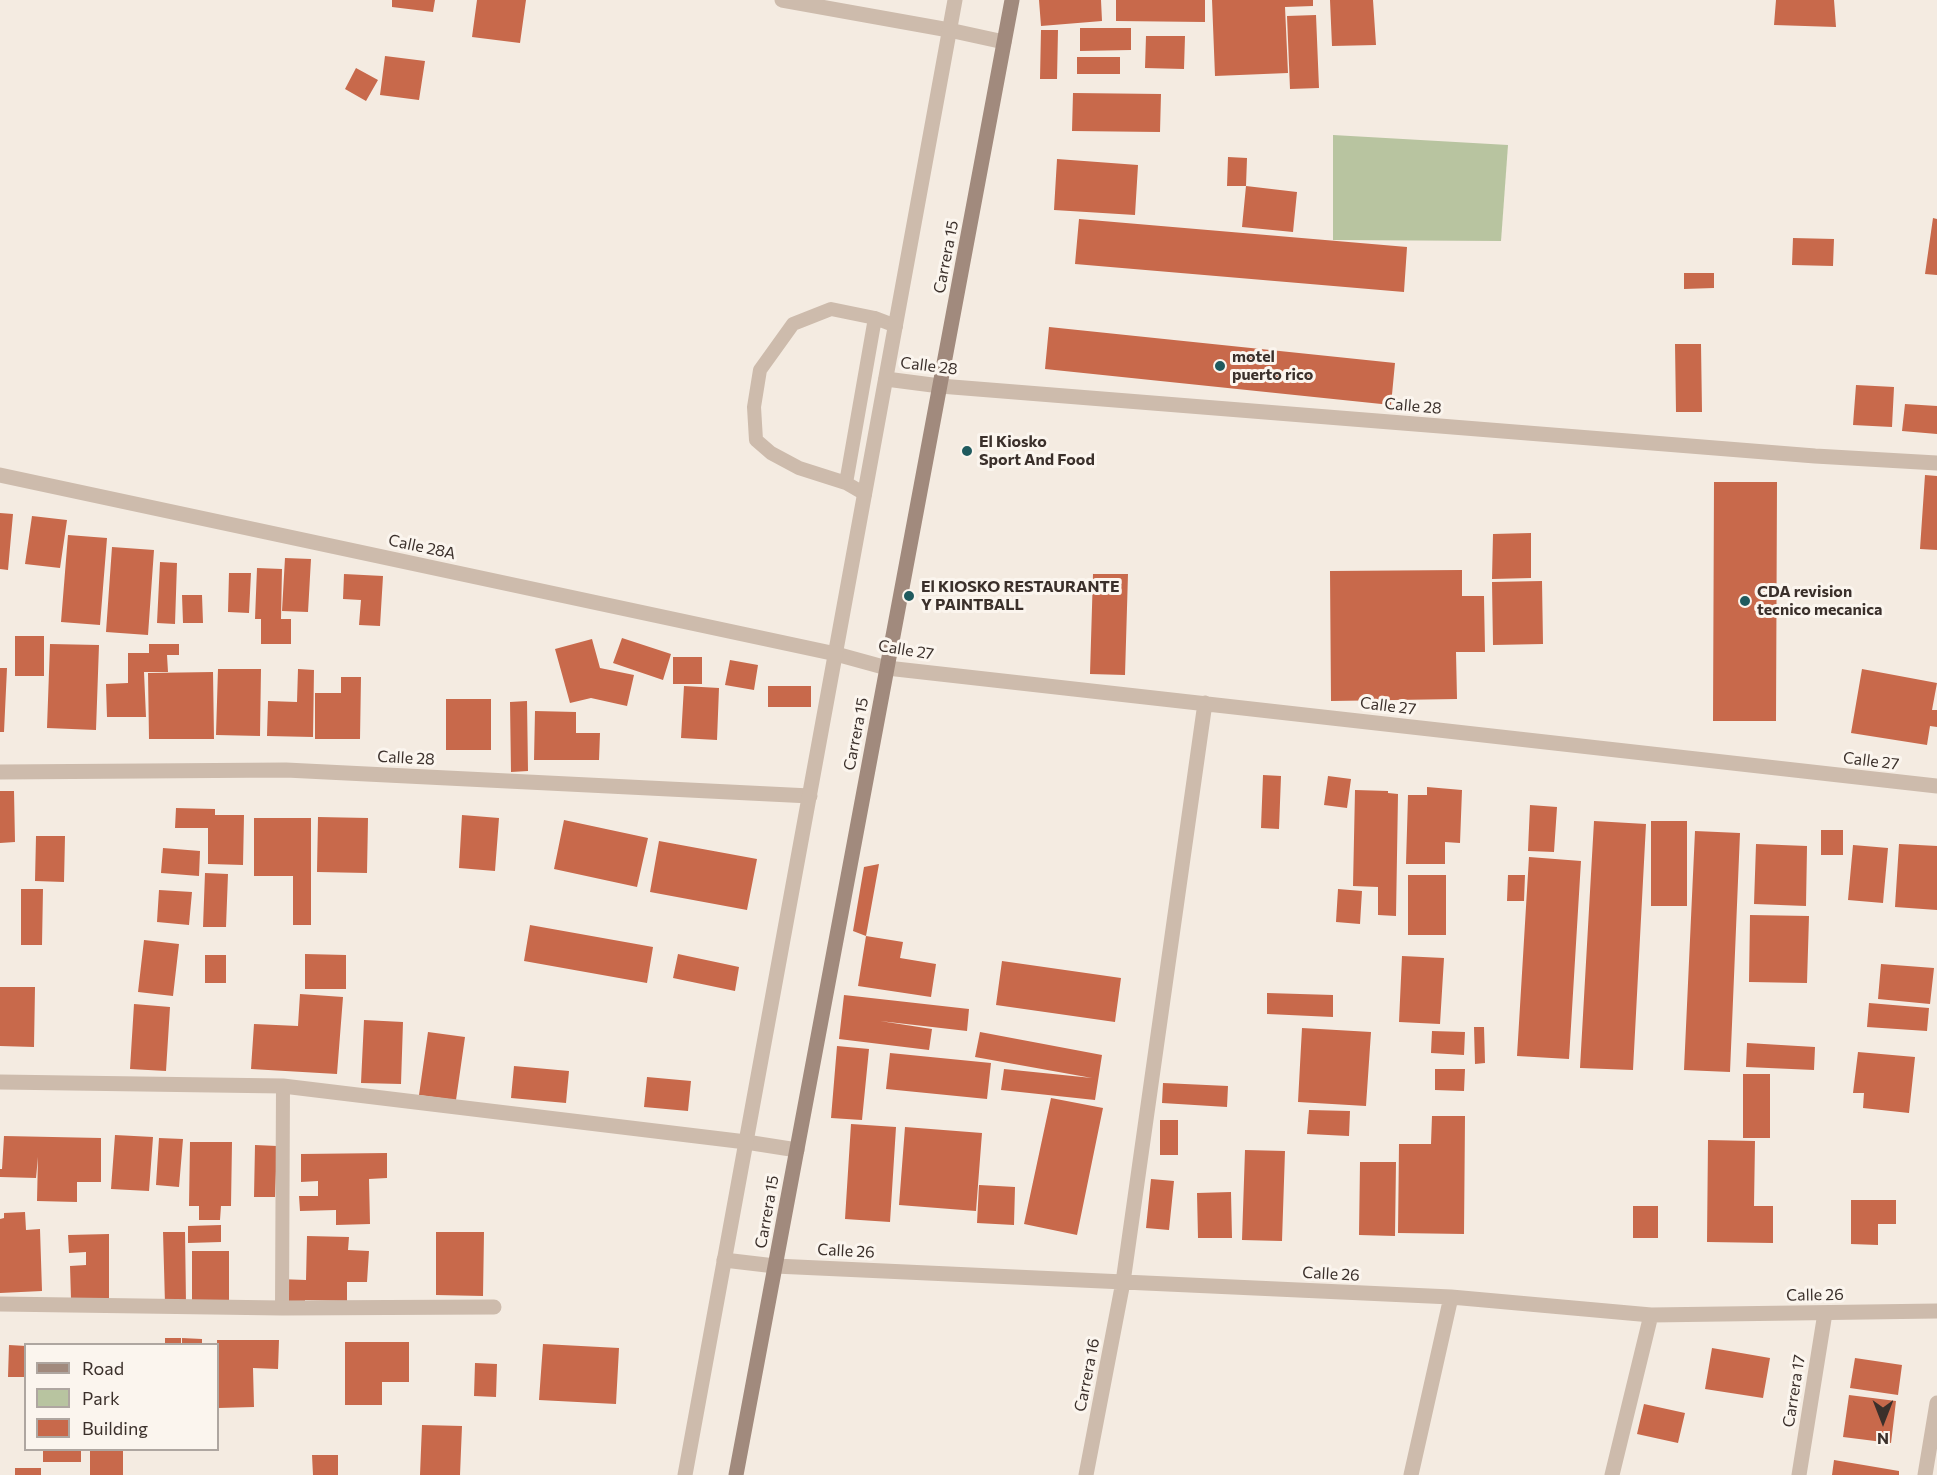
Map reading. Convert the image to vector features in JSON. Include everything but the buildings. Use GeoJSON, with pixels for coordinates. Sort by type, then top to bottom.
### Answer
{"type":"FeatureCollection","features":[{"type":"Feature","properties":{"kind":"main road","name":"Carrera 15"},"geometry":{"type":"LineString","coordinates":[[736,1475],[1012,0]]}},
{"type":"Feature","properties":{"kind":"street"},"geometry":{"type":"LineString","coordinates":[[782,0],[1004,42]]}},
{"type":"Feature","properties":{"kind":"street","name":"Carrera 15"},"geometry":{"type":"LineString","coordinates":[[685,1475],[955,0]]}},
{"type":"Feature","properties":{"kind":"street","name":"Calle 28"},"geometry":{"type":"LineString","coordinates":[[886,379],[940,386],[1815,456],[1937,463]]}},
{"type":"Feature","properties":{"kind":"street","name":"Calle 28A"},"geometry":{"type":"LineString","coordinates":[[0,476],[836,654]]}},
{"type":"Feature","properties":{"kind":"street","name":"Calle 27"},"geometry":{"type":"LineString","coordinates":[[836,654],[887,668],[1937,786]]}},
{"type":"Feature","properties":{"kind":"street","name":"Carrera 16"},"geometry":{"type":"LineString","coordinates":[[1086,1475],[1123,1282],[1205,703]]}},
{"type":"Feature","properties":{"kind":"street","name":"Calle 28"},"geometry":{"type":"LineString","coordinates":[[0,772],[286,771],[810,796]]}},
{"type":"Feature","properties":{"kind":"street"},"geometry":{"type":"LineString","coordinates":[[0,1082],[283,1086],[797,1150]]}},
{"type":"Feature","properties":{"kind":"street","name":"Calle 26"},"geometry":{"type":"LineString","coordinates":[[724,1260],[776,1266],[1451,1297],[1651,1315],[1937,1311]]}},
{"type":"Feature","properties":{"kind":"street"},"geometry":{"type":"LineString","coordinates":[[1411,1475],[1451,1297]]}},
{"type":"Feature","properties":{"kind":"street"},"geometry":{"type":"LineString","coordinates":[[0,1304],[282,1308],[494,1307]]}},
{"type":"Feature","properties":{"kind":"street","name":"Carrera 17"},"geometry":{"type":"LineString","coordinates":[[1799,1475],[1825,1313]]}},
{"type":"Feature","properties":{"kind":"street"},"geometry":{"type":"LineString","coordinates":[[1612,1475],[1651,1315]]}},
{"type":"Feature","properties":{"kind":"street"},"geometry":{"type":"LineString","coordinates":[[1926,1475],[1937,1403]]}},
{"type":"Feature","properties":{"kind":"lane"},"geometry":{"type":"LineString","coordinates":[[864,494],[846,483],[799,468],[771,453],[756,440],[754,407],[760,370],[793,324],[831,309],[874,318],[896,326]]}},
{"type":"Feature","properties":{"kind":"lane"},"geometry":{"type":"LineString","coordinates":[[846,483],[874,318]]}},
{"type":"Feature","properties":{"kind":"lane"},"geometry":{"type":"LineString","coordinates":[[282,1308],[283,1086]]}},
{"type":"Feature","properties":{"kind":"green space"},"geometry":{"type":"Polygon","coordinates":[[[1333,135],[1508,145],[1501,241],[1333,240],[1333,135]]]}},
{"type":"Feature","properties":{"kind":"place","name":"motel puerto rico"},"geometry":{"type":"Point","coordinates":[1220,366]}},
{"type":"Feature","properties":{"kind":"place","name":"El Kiosko Sport And Food"},"geometry":{"type":"Point","coordinates":[967,451]}},
{"type":"Feature","properties":{"kind":"place","name":"El KIOSKO RESTAURANTE Y PAINTBALL"},"geometry":{"type":"Point","coordinates":[909,596]}},
{"type":"Feature","properties":{"kind":"place","name":"CDA revision tecnico mecanica"},"geometry":{"type":"Point","coordinates":[1745,601]}}]}
